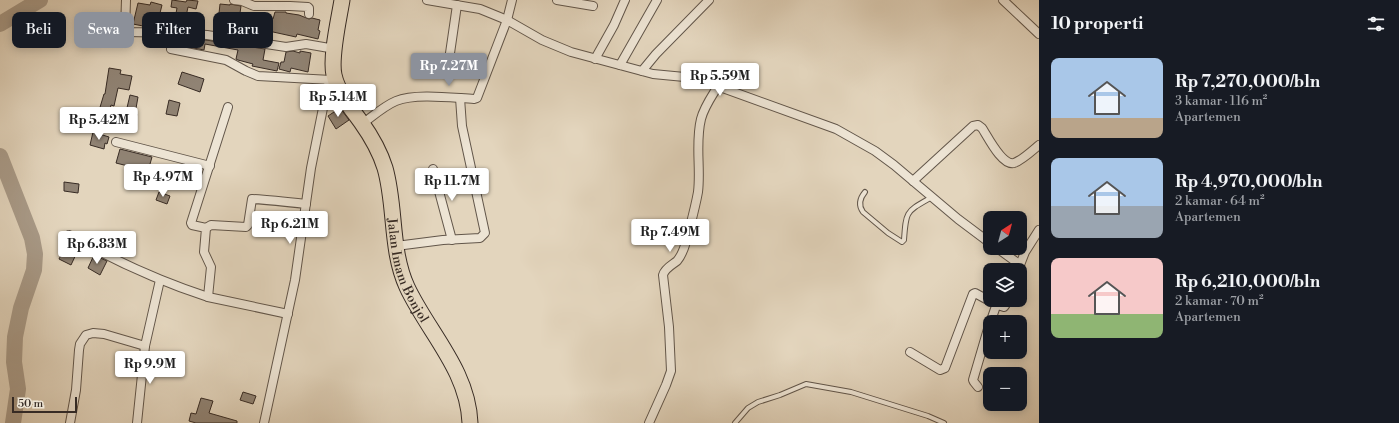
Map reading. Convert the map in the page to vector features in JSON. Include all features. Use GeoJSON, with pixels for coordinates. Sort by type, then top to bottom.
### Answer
{"type":"FeatureCollection","features":[{"type":"Feature","properties":{"kind":"highway","name":"Jalan Imam Bonjol"},"geometry":{"type":"LineString","coordinates":[[342,0],[332,76],[374,143],[384,166],[390,188],[396,246],[401,272],[407,287],[450,358],[466,397],[470,423]]}},
{"type":"Feature","properties":{"kind":"street"},"geometry":{"type":"LineString","coordinates":[[126,0],[125,30],[127,32],[213,35],[286,47],[306,44],[335,49]]}},
{"type":"Feature","properties":{"kind":"street"},"geometry":{"type":"LineString","coordinates":[[234,0],[245,2],[252,6],[308,7],[308,14]]}},
{"type":"Feature","properties":{"kind":"street"},"geometry":{"type":"LineString","coordinates":[[427,0],[480,10],[507,20],[542,40],[595,59],[653,74],[691,77],[836,129],[875,151],[983,237]]}},
{"type":"Feature","properties":{"kind":"street"},"geometry":{"type":"LineString","coordinates":[[362,124],[397,101],[408,98],[452,97],[474,99],[478,97],[507,20],[512,0]]}},
{"type":"Feature","properties":{"kind":"street"},"geometry":{"type":"LineString","coordinates":[[557,0],[594,6]]}},
{"type":"Feature","properties":{"kind":"street"},"geometry":{"type":"LineString","coordinates":[[595,59],[614,25],[625,0]]}},
{"type":"Feature","properties":{"kind":"street"},"geometry":{"type":"LineString","coordinates":[[620,65],[657,0]]}},
{"type":"Feature","properties":{"kind":"street"},"geometry":{"type":"LineString","coordinates":[[642,71],[656,54],[709,0]]}},
{"type":"Feature","properties":{"kind":"street"},"geometry":{"type":"LineString","coordinates":[[1003,0],[1039,34]]}},
{"type":"Feature","properties":{"kind":"street"},"geometry":{"type":"LineString","coordinates":[[449,60],[456,5]]}},
{"type":"Feature","properties":{"kind":"street"},"geometry":{"type":"LineString","coordinates":[[171,49],[226,60],[258,76],[332,76],[324,103],[315,146],[295,280],[264,423]]}},
{"type":"Feature","properties":{"kind":"street"},"geometry":{"type":"LineString","coordinates":[[649,423],[671,371],[669,327],[662,274],[664,270],[678,260],[684,250],[698,192],[700,168],[698,148],[701,118],[718,86]]}},
{"type":"Feature","properties":{"kind":"street"},"geometry":{"type":"LineString","coordinates":[[396,246],[480,238],[484,235],[485,231],[462,126],[460,98]]}},
{"type":"Feature","properties":{"kind":"street"},"geometry":{"type":"LineString","coordinates":[[228,107],[191,223],[192,225],[206,228],[211,225],[246,227],[248,225],[252,199],[306,204]]}},
{"type":"Feature","properties":{"kind":"street"},"geometry":{"type":"LineString","coordinates":[[913,181],[974,126],[980,126],[1003,159],[1010,163],[1016,162],[1039,145]]}},
{"type":"Feature","properties":{"kind":"street"},"geometry":{"type":"LineString","coordinates":[[116,142],[210,166]]}},
{"type":"Feature","properties":{"kind":"street"},"geometry":{"type":"LineString","coordinates":[[433,169],[452,240]]}},
{"type":"Feature","properties":{"kind":"street"},"geometry":{"type":"LineString","coordinates":[[206,228],[204,252],[211,267],[208,297]]}},
{"type":"Feature","properties":{"kind":"street"},"geometry":{"type":"LineString","coordinates":[[1021,263],[1030,243],[1039,230]]}},
{"type":"Feature","properties":{"kind":"street"},"geometry":{"type":"LineString","coordinates":[[69,235],[102,253],[160,280],[208,297],[288,314]]}},
{"type":"Feature","properties":{"kind":"street"},"geometry":{"type":"LineString","coordinates":[[1005,255],[1014,263]]}},
{"type":"Feature","properties":{"kind":"street"},"geometry":{"type":"LineString","coordinates":[[137,423],[145,346],[160,280]]}},
{"type":"Feature","properties":{"kind":"street"},"geometry":{"type":"LineString","coordinates":[[910,352],[940,370],[945,368],[973,294],[983,298]]}},
{"type":"Feature","properties":{"kind":"street"},"geometry":{"type":"LineString","coordinates":[[978,387],[973,380],[996,307]]}},
{"type":"Feature","properties":{"kind":"street"},"geometry":{"type":"LineString","coordinates":[[70,423],[76,390],[80,344],[86,335],[93,333],[104,334],[145,346]]}},
{"type":"Feature","properties":{"kind":"lane"},"geometry":{"type":"LineString","coordinates":[[865,192],[860,204],[862,212],[902,242],[904,240],[905,219],[910,212],[933,197]]}},
{"type":"Feature","properties":{"kind":"lane"},"geometry":{"type":"LineString","coordinates":[[735,423],[748,408],[758,402],[806,384],[851,392],[928,416],[944,423]]}},
{"type":"Feature","properties":{"kind":"building"},"geometry":{"type":"Polygon","coordinates":[[[172,0],[186,2],[187,0],[198,1],[196,9],[188,7],[187,12],[176,12],[177,8],[171,7],[172,0]]]}},
{"type":"Feature","properties":{"kind":"building"},"geometry":{"type":"Polygon","coordinates":[[[151,2],[162,5],[160,12],[142,12],[142,26],[134,24],[138,3],[150,5],[151,2]]]}},
{"type":"Feature","properties":{"kind":"building"},"geometry":{"type":"Polygon","coordinates":[[[220,4],[241,6],[240,12],[219,12],[220,4]]]}},
{"type":"Feature","properties":{"kind":"building"},"geometry":{"type":"Polygon","coordinates":[[[275,12],[286,12],[309,19],[312,18],[320,20],[318,39],[297,34],[296,37],[273,32],[273,19],[275,12]]]}},
{"type":"Feature","properties":{"kind":"building"},"geometry":{"type":"Polygon","coordinates":[[[205,40],[213,41],[213,45],[205,44],[205,40]]]}},
{"type":"Feature","properties":{"kind":"building"},"geometry":{"type":"Polygon","coordinates":[[[193,48],[204,48],[204,50],[193,48]]]}},
{"type":"Feature","properties":{"kind":"building"},"geometry":{"type":"Polygon","coordinates":[[[227,48],[265,49],[263,60],[279,63],[277,71],[252,66],[253,64],[236,59],[238,50],[227,48]]]}},
{"type":"Feature","properties":{"kind":"building"},"geometry":{"type":"Polygon","coordinates":[[[293,51],[300,53],[300,51],[311,53],[308,72],[291,68],[290,72],[279,69],[281,62],[284,62],[286,52],[293,51]]]}},
{"type":"Feature","properties":{"kind":"building"},"geometry":{"type":"Polygon","coordinates":[[[109,68],[121,70],[120,74],[132,76],[129,90],[118,88],[114,106],[111,105],[108,117],[98,114],[105,94],[109,68]]]}},
{"type":"Feature","properties":{"kind":"building"},"geometry":{"type":"Polygon","coordinates":[[[182,72],[204,79],[200,92],[178,84],[182,72]]]}},
{"type":"Feature","properties":{"kind":"building"},"geometry":{"type":"Polygon","coordinates":[[[130,95],[138,97],[135,125],[122,122],[130,95]]]}},
{"type":"Feature","properties":{"kind":"building"},"geometry":{"type":"Polygon","coordinates":[[[169,100],[180,103],[177,116],[166,114],[169,100]]]}},
{"type":"Feature","properties":{"kind":"building"},"geometry":{"type":"Polygon","coordinates":[[[340,108],[349,120],[336,129],[328,116],[340,108]]]}},
{"type":"Feature","properties":{"kind":"building"},"geometry":{"type":"Polygon","coordinates":[[[93,132],[109,137],[107,144],[105,143],[104,149],[90,145],[93,132]]]}},
{"type":"Feature","properties":{"kind":"building"},"geometry":{"type":"Polygon","coordinates":[[[120,149],[152,157],[148,171],[116,163],[120,149]]]}},
{"type":"Feature","properties":{"kind":"building"},"geometry":{"type":"Polygon","coordinates":[[[64,182],[79,184],[78,193],[64,191],[64,182]]]}},
{"type":"Feature","properties":{"kind":"building"},"geometry":{"type":"Polygon","coordinates":[[[159,192],[170,196],[167,204],[156,200],[159,192]]]}},
{"type":"Feature","properties":{"kind":"building"},"geometry":{"type":"Polygon","coordinates":[[[68,242],[79,248],[71,265],[59,259],[68,242]]]}},
{"type":"Feature","properties":{"kind":"building"},"geometry":{"type":"Polygon","coordinates":[[[94,255],[107,261],[100,275],[88,268],[94,255]]]}},
{"type":"Feature","properties":{"kind":"building"},"geometry":{"type":"Polygon","coordinates":[[[243,392],[256,396],[253,404],[240,400],[243,392]]]}},
{"type":"Feature","properties":{"kind":"building"},"geometry":{"type":"Polygon","coordinates":[[[201,398],[213,401],[209,413],[237,421],[237,423],[196,423],[189,421],[191,413],[196,414],[201,398]]]}},
{"type":"Feature","properties":{"kind":"waterway"},"geometry":{"type":"LineString","coordinates":[[0,24],[40,0]]}},
{"type":"Feature","properties":{"kind":"waterway"},"geometry":{"type":"LineString","coordinates":[[0,156],[32,238],[35,254],[34,270],[21,308],[15,337],[14,362],[18,389],[13,423]]}}]}
